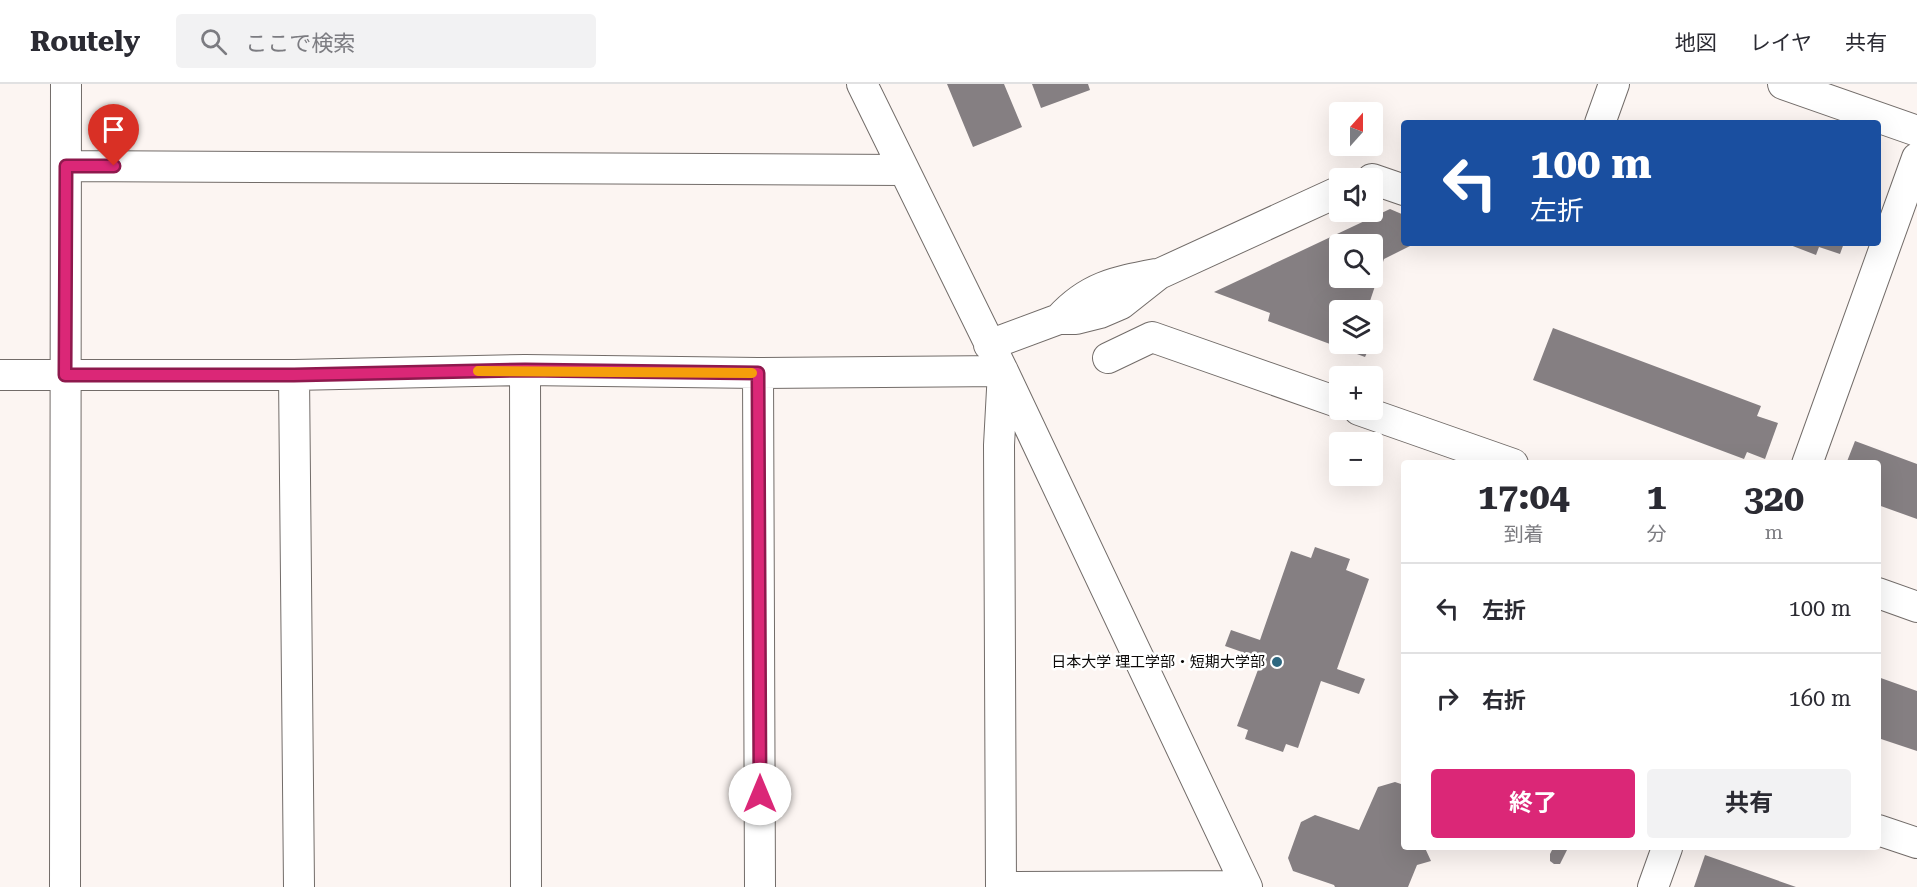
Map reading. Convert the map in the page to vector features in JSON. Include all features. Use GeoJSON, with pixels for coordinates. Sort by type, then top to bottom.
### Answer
{"type":"FeatureCollection","features":[{"type":"Feature","properties":{"kind":"street"},"geometry":{"type":"LineString","coordinates":[[65,887],[66,84]]}},
{"type":"Feature","properties":{"kind":"street"},"geometry":{"type":"LineString","coordinates":[[862,84],[1002,371],[1246,886],[1001,887],[999,445],[1002,371]]}},
{"type":"Feature","properties":{"kind":"street"},"geometry":{"type":"LineString","coordinates":[[1601,120],[1614,84]]}},
{"type":"Feature","properties":{"kind":"street"},"geometry":{"type":"LineString","coordinates":[[1783,84],[1917,131]]}},
{"type":"Feature","properties":{"kind":"street"},"geometry":{"type":"LineString","coordinates":[[1808,460],[1917,158]]}},
{"type":"Feature","properties":{"kind":"street"},"geometry":{"type":"LineString","coordinates":[[66,166],[903,170]]}},
{"type":"Feature","properties":{"kind":"street"},"geometry":{"type":"LineString","coordinates":[[1383,183],[1401,189]]}},
{"type":"Feature","properties":{"kind":"street"},"geometry":{"type":"LineString","coordinates":[[989,345],[1059,319],[1076,319],[1100,313],[1121,304],[1159,274],[1329,196]]}},
{"type":"Feature","properties":{"kind":"street"},"geometry":{"type":"LineString","coordinates":[[1108,358],[1152,337],[1329,399]]}},
{"type":"Feature","properties":{"kind":"street"},"geometry":{"type":"LineString","coordinates":[[0,375],[294,375],[525,370],[758,373],[1002,371]]}},
{"type":"Feature","properties":{"kind":"street"},"geometry":{"type":"LineString","coordinates":[[525,370],[526,887]]}},
{"type":"Feature","properties":{"kind":"street"},"geometry":{"type":"LineString","coordinates":[[758,373],[760,887]]}},
{"type":"Feature","properties":{"kind":"street"},"geometry":{"type":"LineString","coordinates":[[294,375],[299,887]]}},
{"type":"Feature","properties":{"kind":"street"},"geometry":{"type":"LineString","coordinates":[[1383,418],[1502,460]]}},
{"type":"Feature","properties":{"kind":"street"},"geometry":{"type":"LineString","coordinates":[[1881,594],[1917,607]]}},
{"type":"Feature","properties":{"kind":"street"},"geometry":{"type":"LineString","coordinates":[[1881,831],[1917,843]]}},
{"type":"Feature","properties":{"kind":"street"},"geometry":{"type":"LineString","coordinates":[[1653,887],[1666,850]]}},
{"type":"Feature","properties":{"kind":"building"},"geometry":{"type":"Polygon","coordinates":[[[947,84],[1004,84],[1022,127],[973,147],[947,84]]]}},
{"type":"Feature","properties":{"kind":"building"},"geometry":{"type":"Polygon","coordinates":[[[1032,84],[1088,84],[1090,90],[1041,108],[1032,84]]]}},
{"type":"Feature","properties":{"kind":"building"},"geometry":{"type":"Polygon","coordinates":[[[1390,209],[1401,214],[1401,246],[1410,246],[1384,259],[1383,262],[1383,234],[1337,234],[1362,222],[1383,222],[1383,212],[1390,209]]]}},
{"type":"Feature","properties":{"kind":"building"},"geometry":{"type":"Polygon","coordinates":[[[1329,238],[1329,288],[1374,288],[1370,300],[1329,300],[1329,344],[1268,321],[1270,313],[1214,292],[1329,238]]]}},
{"type":"Feature","properties":{"kind":"building"},"geometry":{"type":"Polygon","coordinates":[[[1793,246],[1843,246],[1840,254],[1819,247],[1816,255],[1793,246]]]}},
{"type":"Feature","properties":{"kind":"building"},"geometry":{"type":"Polygon","coordinates":[[[1553,328],[1761,406],[1757,416],[1778,423],[1765,459],[1747,452],[1744,459],[1533,380],[1553,328]]]}},
{"type":"Feature","properties":{"kind":"building"},"geometry":{"type":"Polygon","coordinates":[[[1855,441],[1917,464],[1917,519],[1881,506],[1881,460],[1848,460],[1855,441]]]}},
{"type":"Feature","properties":{"kind":"building"},"geometry":{"type":"Polygon","coordinates":[[[1315,547],[1350,559],[1346,570],[1369,579],[1337,669],[1365,679],[1359,694],[1321,681],[1298,748],[1286,744],[1283,752],[1245,739],[1248,730],[1237,726],[1262,659],[1225,646],[1231,630],[1260,640],[1291,551],[1311,558],[1315,547]]]}},
{"type":"Feature","properties":{"kind":"building"},"geometry":{"type":"Polygon","coordinates":[[[1881,678],[1917,691],[1917,751],[1881,739],[1881,678]]]}},
{"type":"Feature","properties":{"kind":"building"},"geometry":{"type":"Polygon","coordinates":[[[1395,782],[1401,784],[1401,850],[1426,850],[1431,861],[1417,865],[1408,887],[1335,887],[1293,871],[1288,858],[1301,822],[1315,815],[1359,830],[1378,787],[1395,782]]]}},
{"type":"Feature","properties":{"kind":"building"},"geometry":{"type":"Polygon","coordinates":[[[1552,850],[1567,850],[1560,864],[1550,861],[1552,850]]]}},
{"type":"Feature","properties":{"kind":"building"},"geometry":{"type":"Polygon","coordinates":[[[1705,855],[1796,887],[1694,887],[1705,855]]]}},
{"type":"Feature","properties":{"kind":"slow traffic"},"geometry":{"type":"LineString","coordinates":[[478,371],[752,373]]}},
{"type":"Feature","properties":{"kind":"place","name":"日本大学 理工学部・短期大学部"},"geometry":{"type":"Point","coordinates":[1277,662]}},
{"type":"Feature","properties":{"kind":"route"},"geometry":{"type":"LineString","coordinates":[[114,166],[66,166],[65,375],[294,375],[525,370],[758,373],[760,794]]}}]}
